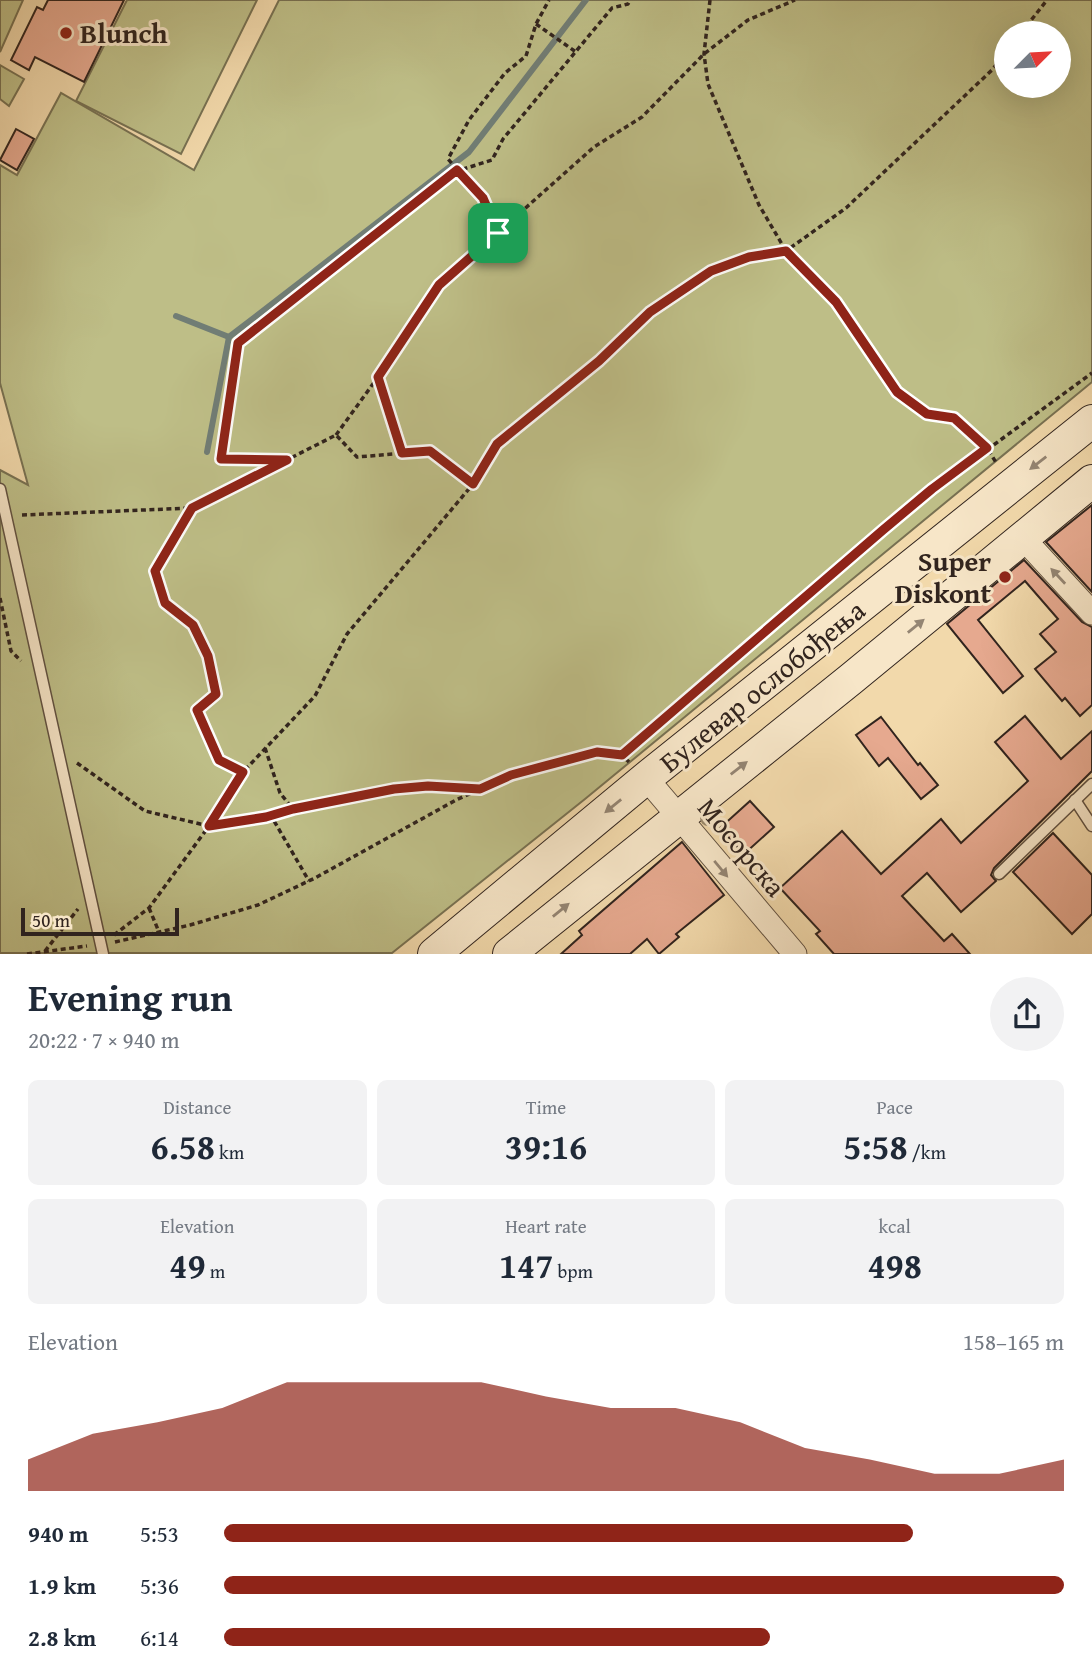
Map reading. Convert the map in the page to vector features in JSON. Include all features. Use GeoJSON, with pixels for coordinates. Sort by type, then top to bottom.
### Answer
{"type":"FeatureCollection","features":[{"type":"Feature","properties":{"kind":"main road","name":"Булевар ослобођења"},"geometry":{"type":"LineString","coordinates":[[434,954],[639,772],[1092,421]]}},
{"type":"Feature","properties":{"kind":"main road","name":"Булевар ослобођења"},"geometry":{"type":"LineString","coordinates":[[509,954],[1092,481]]}},
{"type":"Feature","properties":{"kind":"street"},"geometry":{"type":"LineString","coordinates":[[1023,538],[1092,614]]}},
{"type":"Feature","properties":{"kind":"street","name":"Мосорска"},"geometry":{"type":"LineString","coordinates":[[639,772],[795,954]]}},
{"type":"Feature","properties":{"kind":"lane"},"geometry":{"type":"LineString","coordinates":[[0,489],[102,949]]}},
{"type":"Feature","properties":{"kind":"lane"},"geometry":{"type":"LineString","coordinates":[[999,874],[1092,784]]}},
{"type":"Feature","properties":{"kind":"lane"},"geometry":{"type":"LineString","coordinates":[[1075,800],[1092,825]]}},
{"type":"Feature","properties":{"kind":"path"},"geometry":{"type":"LineString","coordinates":[[498,233],[483,198],[448,159],[469,120],[505,73],[526,56],[536,23],[549,0]]}},
{"type":"Feature","properties":{"kind":"path"},"geometry":{"type":"LineString","coordinates":[[287,460],[221,459],[238,343],[457,170],[492,160],[503,139],[612,8],[628,4],[630,0]]}},
{"type":"Feature","properties":{"kind":"path"},"geometry":{"type":"LineString","coordinates":[[710,0],[704,54],[708,84],[759,205],[786,251],[836,302],[897,392],[927,414],[954,418],[987,448],[998,466]]}},
{"type":"Feature","properties":{"kind":"path"},"geometry":{"type":"LineString","coordinates":[[6,515],[192,508],[336,435],[439,285],[594,147],[642,117],[704,54],[748,20],[795,0]]}},
{"type":"Feature","properties":{"kind":"path"},"geometry":{"type":"LineString","coordinates":[[1030,21],[1047,0]]}},
{"type":"Feature","properties":{"kind":"path"},"geometry":{"type":"LineString","coordinates":[[536,23],[576,52]]}},
{"type":"Feature","properties":{"kind":"path"},"geometry":{"type":"LineString","coordinates":[[102,949],[149,908],[209,826],[243,772],[315,696],[347,634],[473,484],[497,444],[599,361],[650,312],[711,271],[749,257],[786,251],[846,208],[994,67]]}},
{"type":"Feature","properties":{"kind":"path"},"geometry":{"type":"LineString","coordinates":[[622,755],[932,489],[1092,373]]}},
{"type":"Feature","properties":{"kind":"path"},"geometry":{"type":"LineString","coordinates":[[378,377],[402,453]]}},
{"type":"Feature","properties":{"kind":"path"},"geometry":{"type":"LineString","coordinates":[[336,435],[357,457],[430,451],[473,484]]}},
{"type":"Feature","properties":{"kind":"path"},"geometry":{"type":"LineString","coordinates":[[192,508],[155,571],[165,603],[193,625],[208,656],[216,694],[197,710],[219,760],[243,772]]}},
{"type":"Feature","properties":{"kind":"path"},"geometry":{"type":"LineString","coordinates":[[265,748],[280,793],[293,809]]}},
{"type":"Feature","properties":{"kind":"path"},"geometry":{"type":"LineString","coordinates":[[58,749],[145,811],[209,826],[266,817],[394,789],[428,786],[480,789]]}},
{"type":"Feature","properties":{"kind":"path"},"geometry":{"type":"LineString","coordinates":[[27,954],[102,949],[258,905],[309,881],[456,800],[511,775],[597,752],[622,755],[639,772]]}},
{"type":"Feature","properties":{"kind":"path"},"geometry":{"type":"LineString","coordinates":[[270,814],[309,881]]}},
{"type":"Feature","properties":{"kind":"path"},"geometry":{"type":"LineString","coordinates":[[45,951],[80,906]]}},
{"type":"Feature","properties":{"kind":"path"},"geometry":{"type":"LineString","coordinates":[[149,908],[160,932]]}},
{"type":"Feature","properties":{"kind":"green space"},"geometry":{"type":"Polygon","coordinates":[[[0,0],[23,0],[0,52],[0,0]]]}},
{"type":"Feature","properties":{"kind":"green space"},"geometry":{"type":"Polygon","coordinates":[[[127,0],[257,0],[181,154],[76,101],[127,0]]]}},
{"type":"Feature","properties":{"kind":"green space"},"geometry":{"type":"Polygon","coordinates":[[[279,0],[1092,0],[1092,382],[585,799],[392,953],[0,953],[0,470],[28,485],[0,383],[0,165],[17,175],[61,93],[194,170],[279,0]]]}},
{"type":"Feature","properties":{"kind":"green space"},"geometry":{"type":"Polygon","coordinates":[[[0,65],[24,79],[9,106],[0,99],[0,65]]]}},
{"type":"Feature","properties":{"kind":"building","name":"Blunch"},"geometry":{"type":"Polygon","coordinates":[[[48,0],[124,0],[84,82],[35,57],[29,70],[11,60],[37,7],[43,10],[48,0]]]}},
{"type":"Feature","properties":{"kind":"building"},"geometry":{"type":"Polygon","coordinates":[[[16,129],[34,139],[17,170],[0,160],[16,129]]]}},
{"type":"Feature","properties":{"kind":"building"},"geometry":{"type":"Polygon","coordinates":[[[1092,505],[1092,592],[1046,542],[1092,505]]]}},
{"type":"Feature","properties":{"kind":"building"},"geometry":{"type":"Polygon","coordinates":[[[1024,560],[1082,622],[1092,627],[1092,705],[1080,716],[1065,698],[1062,701],[1035,669],[1056,652],[1040,634],[1058,619],[1025,581],[978,620],[1023,676],[1003,693],[947,624],[1024,560]]]}},
{"type":"Feature","properties":{"kind":"building"},"geometry":{"type":"Polygon","coordinates":[[[1025,716],[1061,759],[1092,731],[1092,771],[994,868],[991,875],[996,881],[961,912],[927,873],[902,896],[944,941],[952,934],[970,954],[834,954],[816,934],[820,931],[780,888],[842,831],[881,874],[941,819],[961,843],[1028,781],[995,742],[1025,716]]]}},
{"type":"Feature","properties":{"kind":"building"},"geometry":{"type":"Polygon","coordinates":[[[881,717],[918,765],[920,763],[938,785],[921,799],[888,758],[879,766],[856,735],[881,717]]]}},
{"type":"Feature","properties":{"kind":"building"},"geometry":{"type":"Polygon","coordinates":[[[750,801],[774,827],[744,854],[720,828],[750,801]]]}},
{"type":"Feature","properties":{"kind":"building"},"geometry":{"type":"Polygon","coordinates":[[[1053,833],[1092,875],[1092,914],[1072,934],[1013,872],[1053,833]]]}},
{"type":"Feature","properties":{"kind":"building"},"geometry":{"type":"Polygon","coordinates":[[[682,842],[724,895],[676,934],[679,937],[659,954],[647,939],[630,954],[561,954],[582,935],[579,931],[682,842]]]}},
{"type":"Feature","properties":{"kind":"waterway"},"geometry":{"type":"LineString","coordinates":[[207,452],[229,337],[469,152],[586,0]]}},
{"type":"Feature","properties":{"kind":"waterway"},"geometry":{"type":"LineString","coordinates":[[176,316],[229,337]]}},
{"type":"Feature","properties":{"kind":"place","name":"Blunch"},"geometry":{"type":"Point","coordinates":[66,33]}},
{"type":"Feature","properties":{"kind":"place","name":"Super Diskont"},"geometry":{"type":"Point","coordinates":[1005,577]}},
{"type":"Feature","properties":{"kind":"route"},"geometry":{"type":"LineString","coordinates":[[457,170],[483,198],[498,233],[439,285],[378,377],[402,453],[430,451],[473,484],[497,444],[599,361],[650,312],[711,271],[749,257],[786,251],[836,302],[897,392],[927,414],[954,418],[987,448],[883,530],[622,755],[597,752],[511,775],[480,789],[428,786],[394,789],[266,817],[209,826],[243,772],[219,760],[197,710],[216,694],[208,656],[193,625],[165,603],[155,571],[192,508],[287,460],[221,459],[238,343],[457,170]]}}]}
